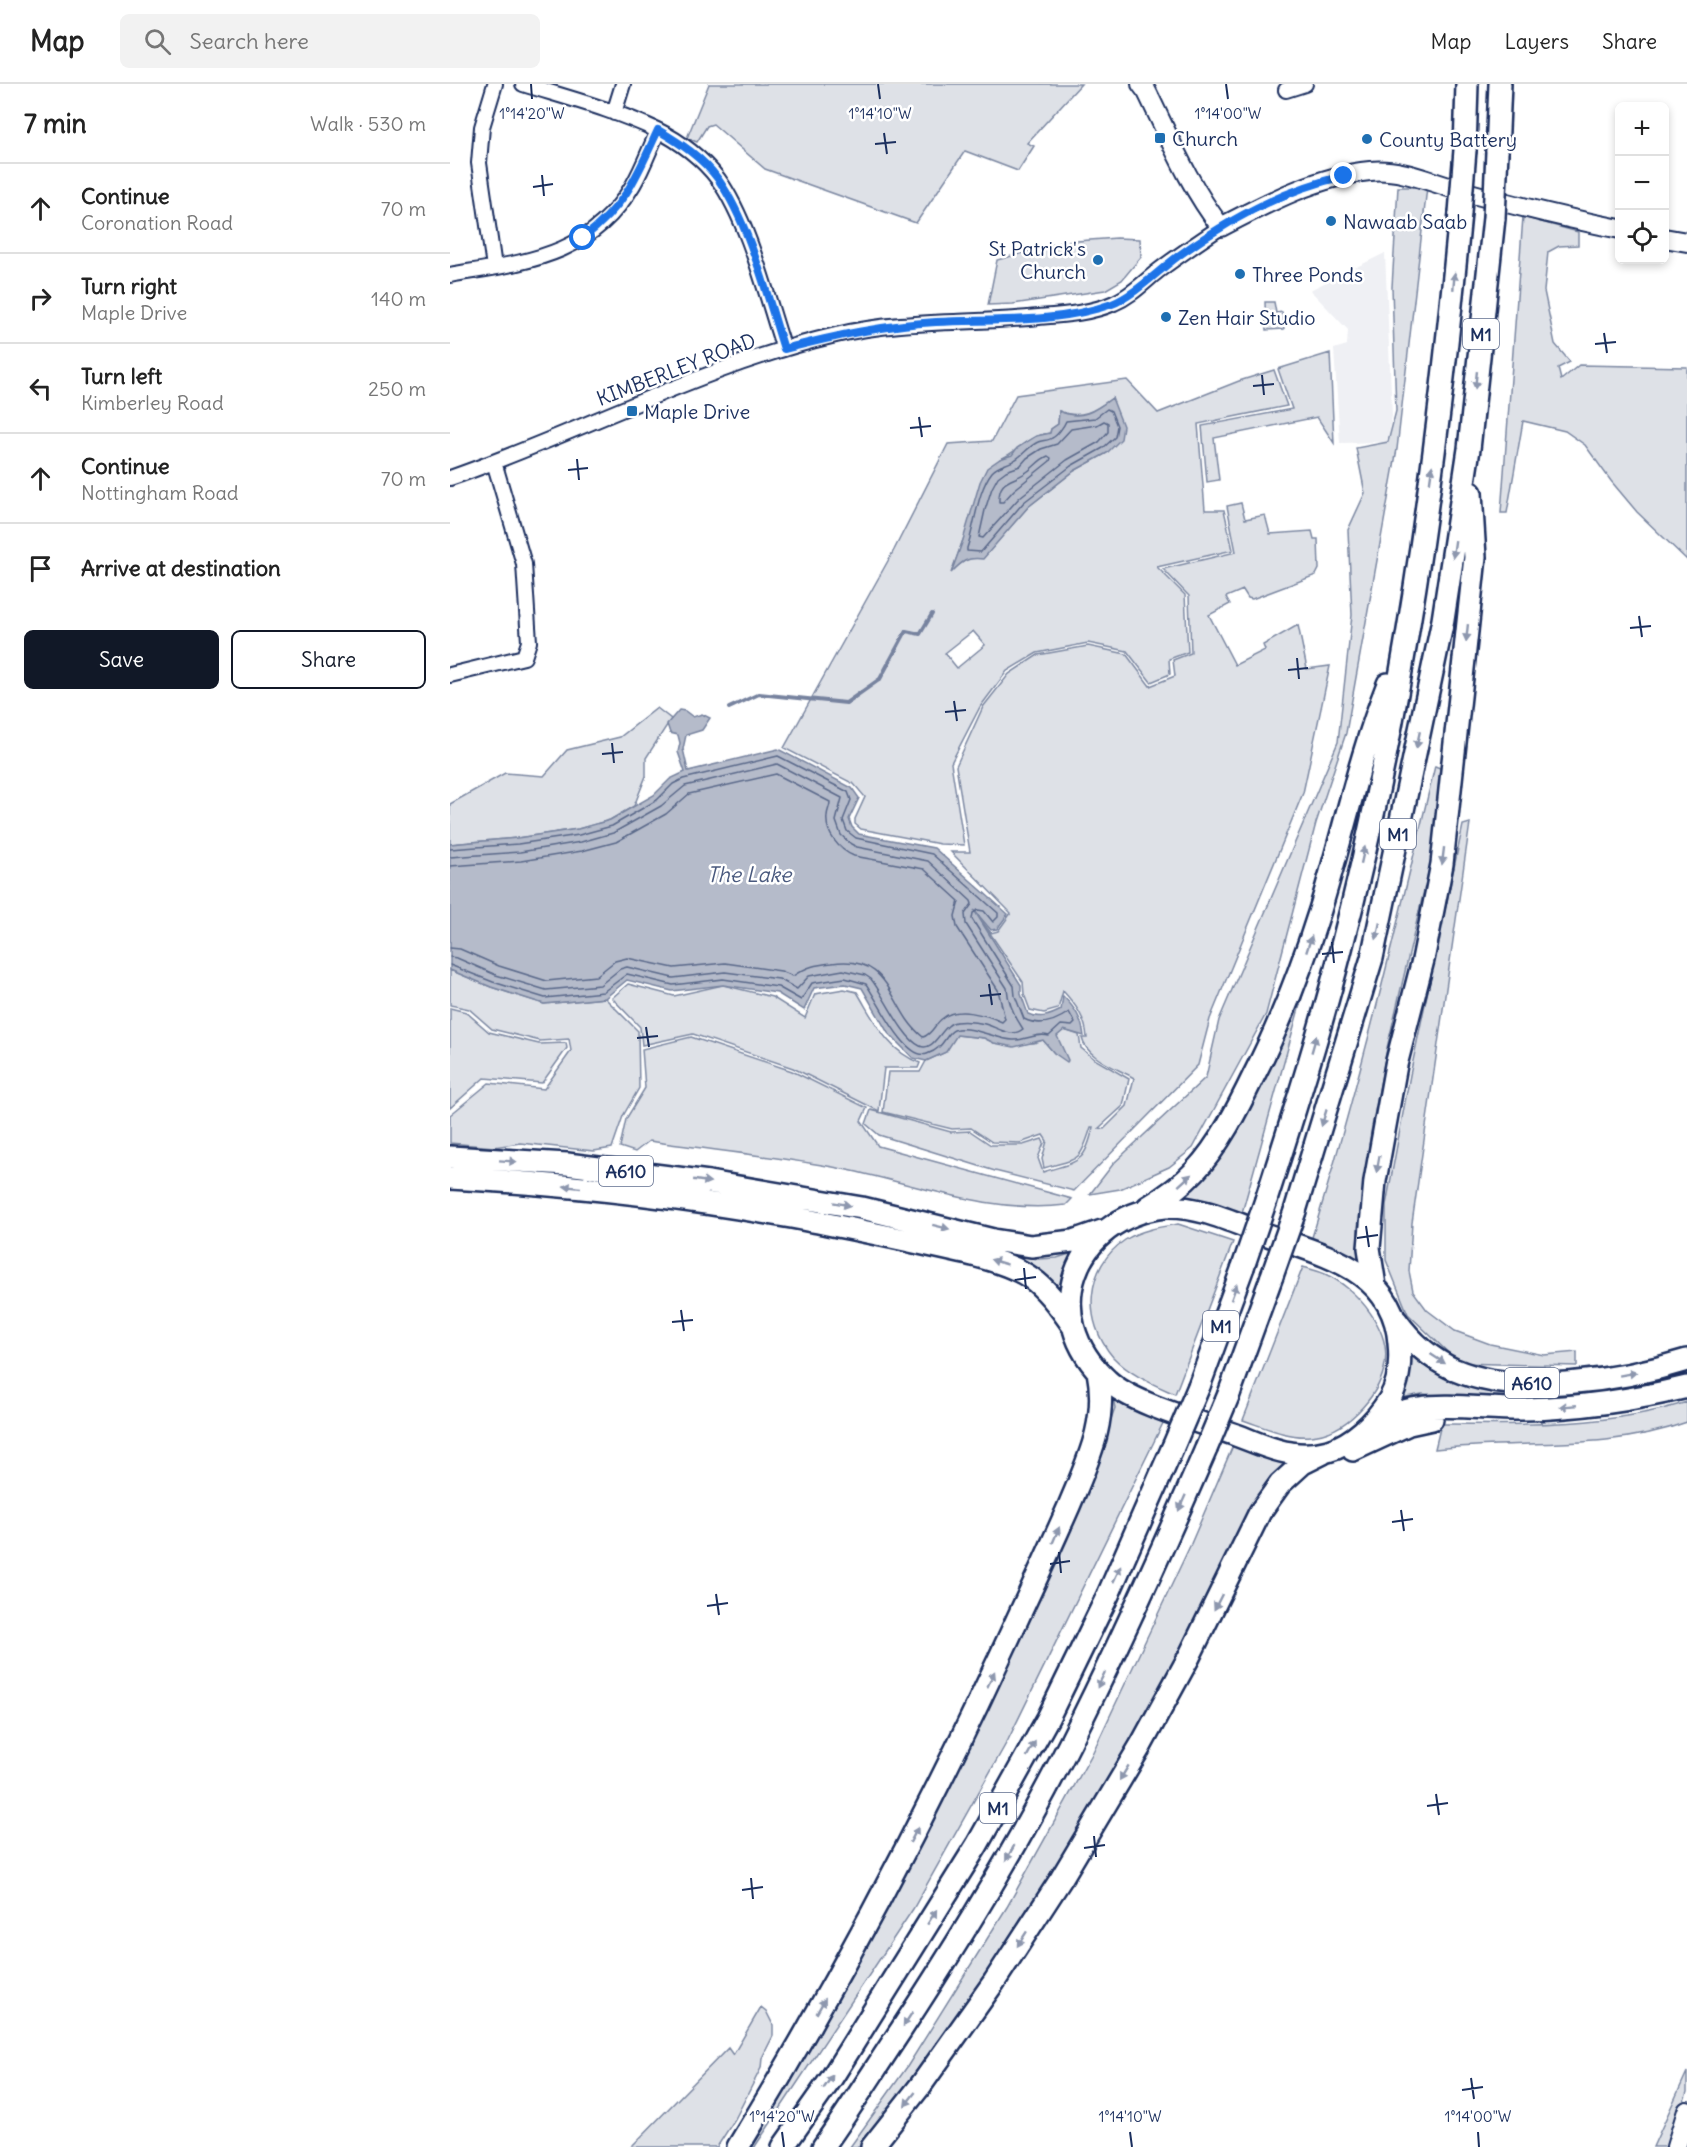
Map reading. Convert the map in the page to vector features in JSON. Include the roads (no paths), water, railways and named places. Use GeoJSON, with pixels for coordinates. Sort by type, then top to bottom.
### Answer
{"type":"FeatureCollection","features":[{"type":"Feature","properties":{"kind":"highway","name":"M1"},"geometry":{"type":"LineString","coordinates":[[783,2147],[831,2079],[977,1845],[1048,1718],[1132,1541],[1199,1386],[1266,1200],[1339,957],[1376,798],[1407,636],[1440,408],[1460,213],[1467,84]]}},
{"type":"Feature","properties":{"kind":"highway","name":"M1"},"geometry":{"type":"LineString","coordinates":[[823,2147],[937,1974],[1010,1855],[1070,1744],[1139,1602],[1206,1449],[1229,1394],[1296,1211],[1372,958],[1443,620],[1469,450],[1494,218],[1500,84]]}},
{"type":"Feature","properties":{"kind":"highway"},"geometry":{"type":"LineString","coordinates":[[1375,1286],[1369,1248],[1375,1181],[1392,1083],[1424,960],[1442,864],[1475,557],[1469,450]]}},
{"type":"Feature","properties":{"kind":"highway","name":"M1"},"geometry":{"type":"LineString","coordinates":[[1137,1214],[1167,1195],[1196,1171],[1233,1115],[1262,1059],[1303,964],[1373,722],[1407,636]]}},
{"type":"Feature","properties":{"kind":"highway","name":"A610"},"geometry":{"type":"LineString","coordinates":[[450,1157],[567,1164],[709,1182],[862,1208],[993,1240],[1031,1246],[1073,1241],[1111,1228]]}},
{"type":"Feature","properties":{"kind":"highway","name":"A610"},"geometry":{"type":"LineString","coordinates":[[450,1178],[573,1187],[740,1209],[862,1230],[973,1255],[1000,1262],[1025,1273],[1055,1300],[1073,1326]]}},
{"type":"Feature","properties":{"kind":"highway"},"geometry":{"type":"LineString","coordinates":[[872,2147],[921,2085],[968,2019],[1061,1879],[1189,1657],[1244,1549],[1260,1512],[1276,1490],[1304,1463],[1343,1444],[1371,1424],[1386,1405],[1396,1383],[1400,1355],[1395,1320],[1386,1300],[1360,1273],[1338,1261],[1197,1209],[1165,1207],[1137,1214],[1093,1241],[1075,1270],[1071,1288],[1073,1326],[1089,1359],[1114,1386],[1134,1397],[1280,1451],[1300,1454],[1327,1451]]}},
{"type":"Feature","properties":{"kind":"highway","name":"A610"},"geometry":{"type":"LineString","coordinates":[[1395,1320],[1416,1344],[1440,1361],[1455,1370],[1491,1380],[1540,1383],[1582,1381],[1630,1374],[1687,1360]]}},
{"type":"Feature","properties":{"kind":"highway"},"geometry":{"type":"LineString","coordinates":[[738,2147],[788,2066],[856,1944],[923,1817],[989,1684],[1041,1571],[1093,1449],[1101,1407],[1098,1371]]}},
{"type":"Feature","properties":{"kind":"highway","name":"A610"},"geometry":{"type":"LineString","coordinates":[[1371,1424],[1397,1413],[1420,1407],[1524,1409],[1571,1406],[1655,1395],[1687,1387]]}},
{"type":"Feature","properties":{"kind":"highway"},"geometry":{"type":"LineString","coordinates":[[1244,1549],[1276,1501],[1303,1477],[1323,1465],[1409,1424],[1481,1409]]}},
{"type":"Feature","properties":{"kind":"main road"},"geometry":{"type":"LineString","coordinates":[[1141,84],[1189,180],[1203,204],[1221,226],[1321,182],[1361,173],[1385,171],[1413,176],[1556,216],[1615,228]]}},
{"type":"Feature","properties":{"kind":"main road"},"geometry":{"type":"LineString","coordinates":[[1669,239],[1687,242]]}},
{"type":"Feature","properties":{"kind":"main road"},"geometry":{"type":"LineString","coordinates":[[1676,2147],[1687,2111]]}},
{"type":"Feature","properties":{"kind":"street"},"geometry":{"type":"LineString","coordinates":[[494,267],[479,163],[483,127],[495,84]]}},
{"type":"Feature","properties":{"kind":"street"},"geometry":{"type":"LineString","coordinates":[[523,84],[614,113],[658,130],[698,157],[717,178],[733,205],[751,249],[784,349]]}},
{"type":"Feature","properties":{"kind":"street"},"geometry":{"type":"LineString","coordinates":[[614,113],[623,84]]}},
{"type":"Feature","properties":{"kind":"street"},"geometry":{"type":"LineString","coordinates":[[450,275],[544,257],[583,238],[619,205],[633,185],[658,130]]}},
{"type":"Feature","properties":{"kind":"street","name":"KIMBERLEY ROAD"},"geometry":{"type":"LineString","coordinates":[[450,478],[691,381],[784,349],[836,335],[935,322],[1010,320],[1091,310],[1114,303],[1221,226]]}},
{"type":"Feature","properties":{"kind":"street"},"geometry":{"type":"LineString","coordinates":[[450,675],[524,657],[528,650],[528,607],[524,564],[494,462]]}},
{"type":"Feature","properties":{"kind":"water"},"geometry":{"type":"Polygon","coordinates":[[[1112,398],[1123,426],[1121,439],[1107,453],[1074,471],[1028,507],[983,559],[965,561],[951,573],[980,482],[987,468],[1000,459],[1012,455],[1017,448],[1036,436],[1050,433],[1051,429],[1058,424],[1059,411],[1081,415],[1100,407],[1112,398]]]}},
{"type":"Feature","properties":{"kind":"water","name":"The Lake"},"geometry":{"type":"Polygon","coordinates":[[[679,710],[693,717],[702,714],[710,718],[702,730],[686,735],[683,749],[688,771],[778,749],[852,788],[859,798],[849,819],[852,827],[859,834],[934,848],[1008,914],[997,929],[991,930],[974,910],[1021,985],[1021,994],[1028,1014],[1045,1016],[1061,1010],[1063,996],[1074,1009],[1082,1024],[1084,1036],[1064,1030],[1057,1036],[1067,1062],[1054,1053],[1043,1040],[1014,1047],[994,1043],[984,1038],[957,1035],[946,1052],[926,1061],[913,1058],[888,1033],[862,988],[845,984],[814,988],[804,1010],[777,993],[723,985],[672,991],[627,980],[605,998],[544,1004],[491,987],[450,970],[450,844],[517,838],[578,829],[610,820],[654,795],[670,779],[685,772],[678,752],[680,743],[678,735],[670,733],[667,724],[679,710]]]}},
{"type":"Feature","properties":{"kind":"waterway"},"geometry":{"type":"LineString","coordinates":[[729,708],[759,694],[846,703],[880,679],[906,631],[920,634],[932,614]]}},
{"type":"Feature","properties":{"kind":"place","name":"Church"},"geometry":{"type":"Point","coordinates":[1160,138]}},
{"type":"Feature","properties":{"kind":"place","name":"County Battery"},"geometry":{"type":"Point","coordinates":[1367,139]}},
{"type":"Feature","properties":{"kind":"place","name":"Nawaab Saab"},"geometry":{"type":"Point","coordinates":[1331,221]}},
{"type":"Feature","properties":{"kind":"place","name":"St Patrick's Church"},"geometry":{"type":"Point","coordinates":[1098,260]}},
{"type":"Feature","properties":{"kind":"place","name":"Three Ponds"},"geometry":{"type":"Point","coordinates":[1240,274]}},
{"type":"Feature","properties":{"kind":"place","name":"Zen Hair Studio"},"geometry":{"type":"Point","coordinates":[1166,317]}},
{"type":"Feature","properties":{"kind":"place","name":"Maple Drive"},"geometry":{"type":"Point","coordinates":[632,411]}}]}
